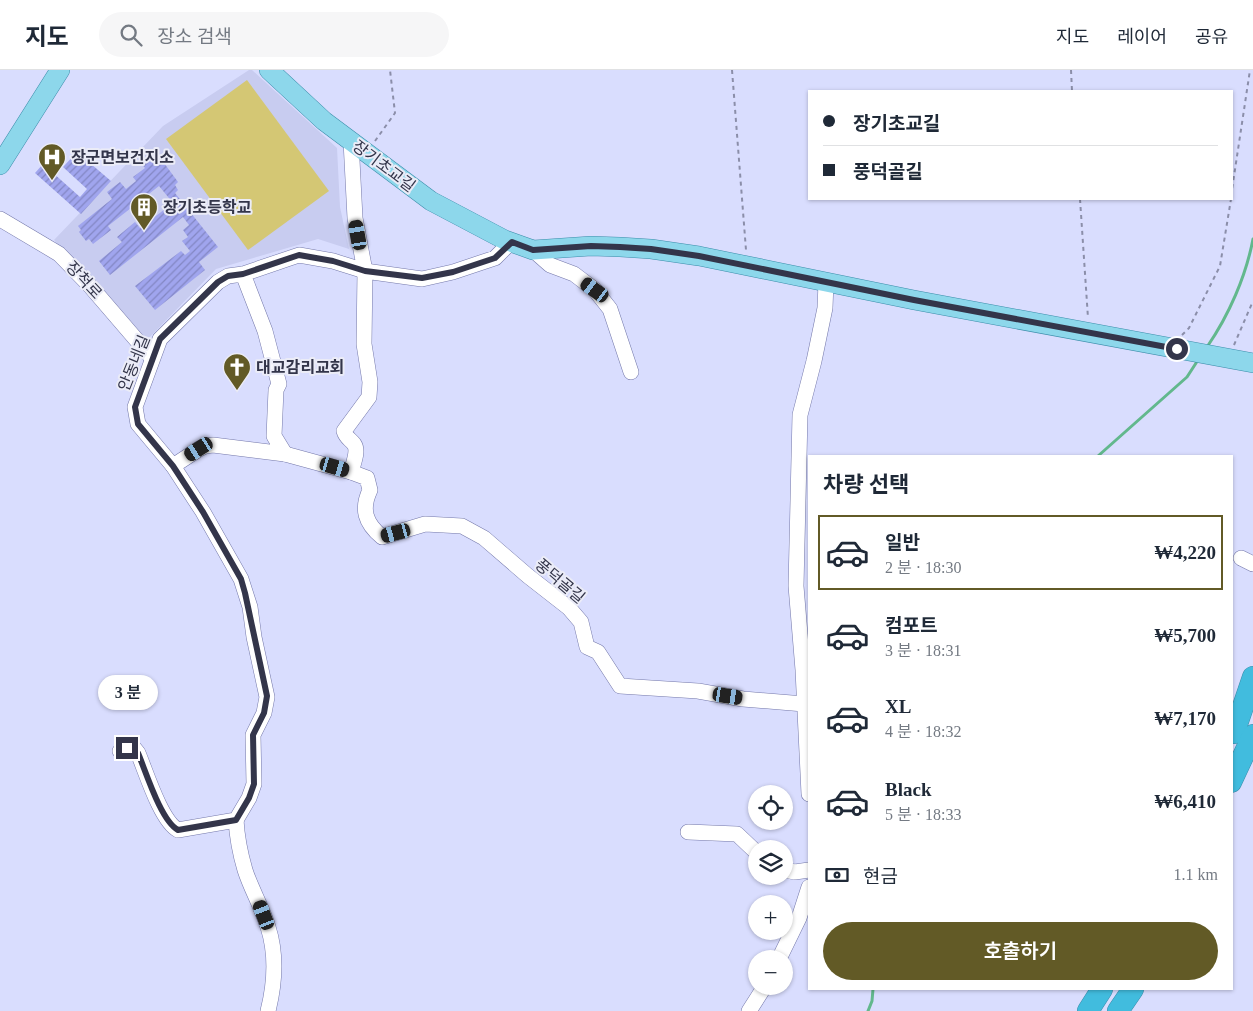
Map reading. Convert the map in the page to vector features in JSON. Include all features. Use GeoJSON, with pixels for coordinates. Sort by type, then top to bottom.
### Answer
{"type":"FeatureCollection","features":[{"type":"Feature","properties":{"kind":"highway"},"geometry":{"type":"LineString","coordinates":[[1243,741],[1253,677]]}},
{"type":"Feature","properties":{"kind":"highway"},"geometry":{"type":"LineString","coordinates":[[1233,775],[1243,741],[1253,692]]}},
{"type":"Feature","properties":{"kind":"highway"},"geometry":{"type":"LineString","coordinates":[[1088,1011],[1101,990]]}},
{"type":"Feature","properties":{"kind":"highway"},"geometry":{"type":"LineString","coordinates":[[1118,1011],[1132,990]]}},
{"type":"Feature","properties":{"kind":"main road"},"geometry":{"type":"LineString","coordinates":[[0,165],[60,70]]}},
{"type":"Feature","properties":{"kind":"main road","name":"장기초교길"},"geometry":{"type":"LineString","coordinates":[[269,70],[324,121],[431,201],[512,242],[533,250],[591,246],[661,250],[742,264],[826,282],[1222,358]]}},
{"type":"Feature","properties":{"kind":"main road"},"geometry":{"type":"LineString","coordinates":[[1222,358],[1253,363]]}},
{"type":"Feature","properties":{"kind":"street"},"geometry":{"type":"LineString","coordinates":[[268,1011],[274,990],[274,960],[269,928],[245,872],[239,849],[236,820],[249,798],[254,784],[253,735],[264,713],[267,696],[254,637],[250,607],[241,579],[203,512],[173,466],[205,446],[213,445],[285,454],[351,472],[356,450],[355,445],[347,439],[344,431],[369,397],[370,382],[364,344],[365,271],[355,218],[351,142]]}},
{"type":"Feature","properties":{"kind":"street","name":"장척로"},"geometry":{"type":"LineString","coordinates":[[0,219],[59,254],[91,287],[152,358]]}},
{"type":"Feature","properties":{"kind":"street"},"geometry":{"type":"LineString","coordinates":[[365,271],[422,278],[453,272],[495,258],[512,242]]}},
{"type":"Feature","properties":{"kind":"street","name":"장기초교길"},"geometry":{"type":"LineString","coordinates":[[533,250],[550,265],[574,274],[595,290],[610,309],[631,372]]}},
{"type":"Feature","properties":{"kind":"street","name":"안동네길"},"geometry":{"type":"LineString","coordinates":[[173,466],[138,424],[135,407],[160,339],[218,282],[228,276],[243,274],[299,255],[333,261],[365,271]]}},
{"type":"Feature","properties":{"kind":"street"},"geometry":{"type":"LineString","coordinates":[[243,274],[265,331],[279,384],[276,390],[274,436],[285,454]]}},
{"type":"Feature","properties":{"kind":"street"},"geometry":{"type":"LineString","coordinates":[[808,776],[796,586],[800,415],[825,308],[826,282]]}},
{"type":"Feature","properties":{"kind":"street","name":"풍덕골길"},"geometry":{"type":"LineString","coordinates":[[351,472],[367,478],[370,490],[364,510],[372,529],[382,537],[425,524],[462,526],[484,538],[569,608],[581,622],[587,647],[598,652],[620,686],[698,691],[743,699],[804,704]]}},
{"type":"Feature","properties":{"kind":"street"},"geometry":{"type":"LineString","coordinates":[[120,751],[134,748],[138,753],[160,808],[173,827],[178,830],[236,820]]}},
{"type":"Feature","properties":{"kind":"street"},"geometry":{"type":"LineString","coordinates":[[688,832],[737,834],[748,844]]}},
{"type":"Feature","properties":{"kind":"street"},"geometry":{"type":"LineString","coordinates":[[793,872],[808,870]]}},
{"type":"Feature","properties":{"kind":"street"},"geometry":{"type":"LineString","coordinates":[[783,950],[799,918],[808,890]]}},
{"type":"Feature","properties":{"kind":"street"},"geometry":{"type":"LineString","coordinates":[[750,1011],[760,995]]}},
{"type":"Feature","properties":{"kind":"path"},"geometry":{"type":"LineString","coordinates":[[367,153],[395,113],[390,70]]}},
{"type":"Feature","properties":{"kind":"path"},"geometry":{"type":"LineString","coordinates":[[732,70],[747,248],[742,264]]}},
{"type":"Feature","properties":{"kind":"path"},"geometry":{"type":"LineString","coordinates":[[1071,70],[1072,90]]}},
{"type":"Feature","properties":{"kind":"path"},"geometry":{"type":"LineString","coordinates":[[1233,185],[1250,70]]}},
{"type":"Feature","properties":{"kind":"path"},"geometry":{"type":"LineString","coordinates":[[1080,200],[1089,314],[1085,332]]}},
{"type":"Feature","properties":{"kind":"path"},"geometry":{"type":"LineString","coordinates":[[1174,349],[1189,328],[1220,266],[1231,200]]}},
{"type":"Feature","properties":{"kind":"path"},"geometry":{"type":"LineString","coordinates":[[1222,358],[1238,336],[1253,301]]}},
{"type":"Feature","properties":{"kind":"shaded area"},"geometry":{"type":"Polygon","coordinates":[[[249,70],[252,70],[337,148],[340,207],[349,249],[318,239],[216,269],[144,343],[54,240],[163,126],[249,70]]]}},
{"type":"Feature","properties":{"kind":"shaded area"},"geometry":{"type":"Polygon","coordinates":[[[247,80],[329,191],[248,250],[166,139],[247,80]]]}},
{"type":"Feature","properties":{"kind":"building"},"geometry":{"type":"Polygon","coordinates":[[[77,152],[111,181],[81,214],[35,173],[43,164],[80,197],[87,189],[63,167],[77,152]]]}},
{"type":"Feature","properties":{"kind":"building","name":"장기초등학교"},"geometry":{"type":"Polygon","coordinates":[[[156,152],[178,182],[175,185],[178,190],[175,193],[218,247],[199,262],[205,270],[155,310],[135,286],[181,251],[185,255],[190,251],[182,241],[188,237],[183,230],[189,225],[183,217],[110,275],[99,261],[122,242],[117,237],[135,222],[140,228],[173,203],[159,186],[108,226],[111,230],[93,244],[89,239],[86,241],[79,232],[81,230],[78,226],[112,199],[107,192],[120,182],[126,189],[136,181],[133,177],[145,168],[141,163],[156,152]]]}},
{"type":"Feature","properties":{"kind":"waterway"},"geometry":{"type":"LineString","coordinates":[[1207,347],[1236,295],[1253,239]]}},
{"type":"Feature","properties":{"kind":"waterway"},"geometry":{"type":"LineString","coordinates":[[1099,455],[1187,377],[1198,360]]}},
{"type":"Feature","properties":{"kind":"waterway"},"geometry":{"type":"LineString","coordinates":[[868,1011],[872,1001],[873,990]]}},
{"type":"Feature","properties":{"kind":"place","name":"장군면보건지소"},"geometry":{"type":"Point","coordinates":[52,181]}},
{"type":"Feature","properties":{"kind":"place","name":"장기초등학교"},"geometry":{"type":"Point","coordinates":[144,231]}},
{"type":"Feature","properties":{"kind":"place","name":"대교감리교회"},"geometry":{"type":"Point","coordinates":[237,391]}},
{"type":"Feature","properties":{"kind":"route"},"geometry":{"type":"LineString","coordinates":[[127,748],[134,748],[138,753],[160,808],[173,827],[178,830],[236,820],[249,798],[254,784],[253,735],[264,713],[267,696],[254,637],[250,607],[241,579],[203,512],[173,466],[138,424],[135,407],[160,339],[222,278],[243,274],[299,255],[333,261],[365,271],[422,278],[453,272],[495,258],[512,242],[533,250],[591,246],[651,249],[742,264],[914,300],[1177,349]]}}]}
